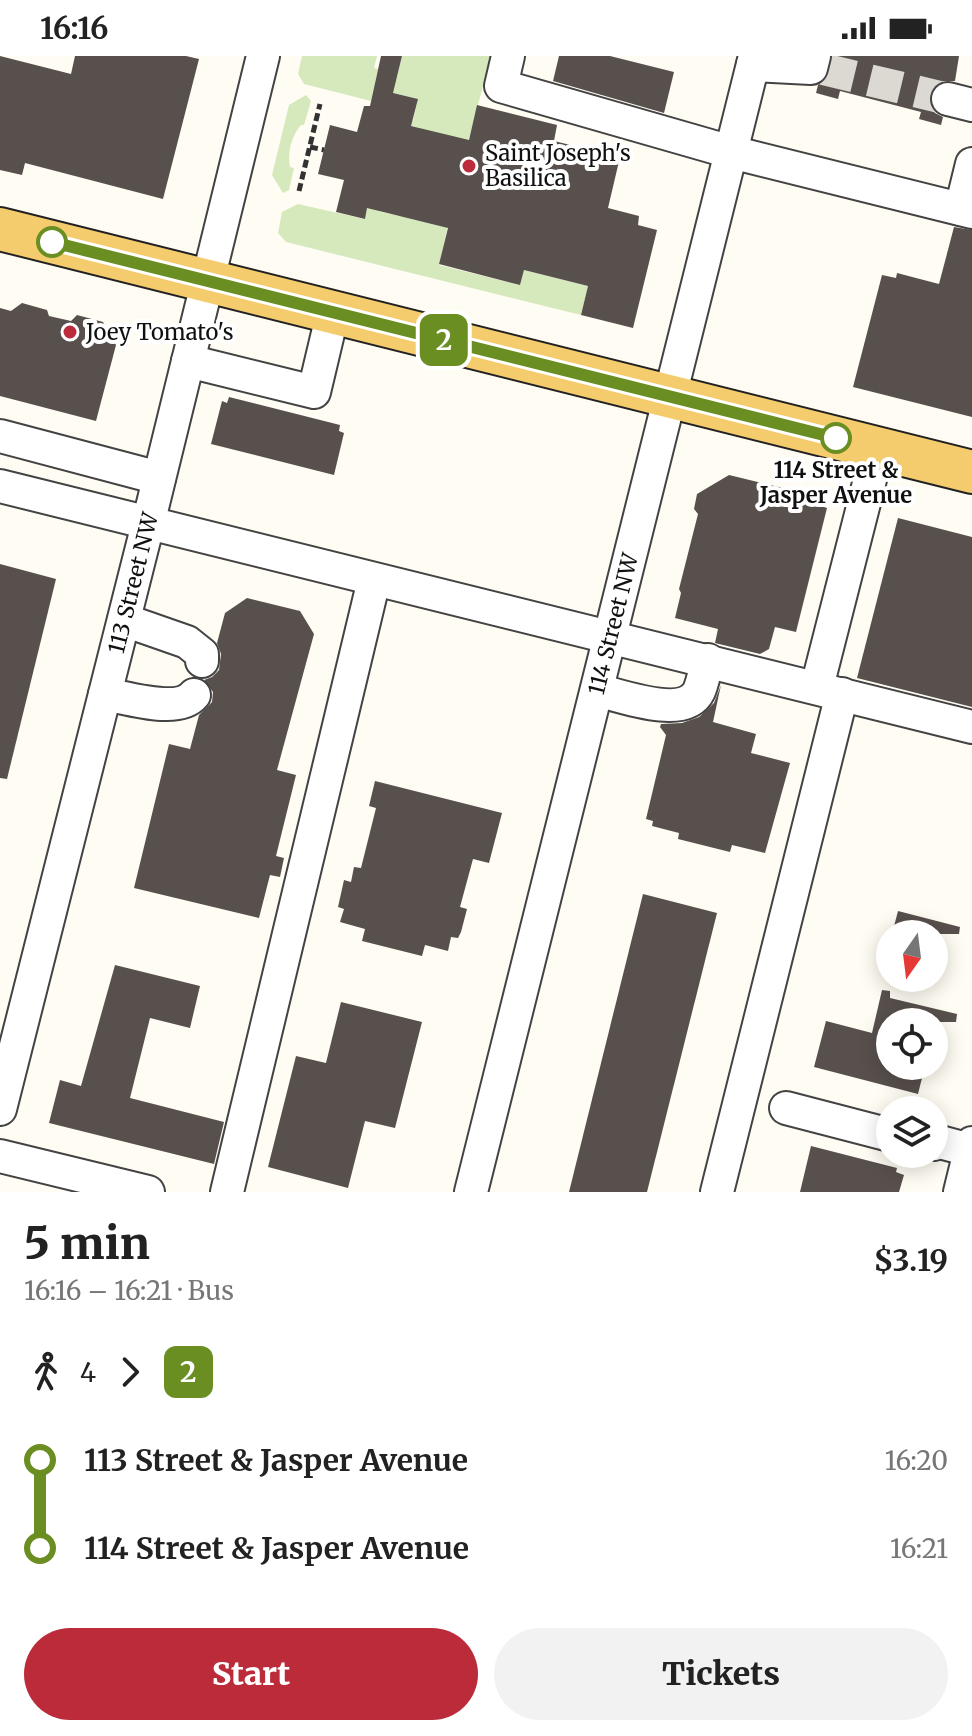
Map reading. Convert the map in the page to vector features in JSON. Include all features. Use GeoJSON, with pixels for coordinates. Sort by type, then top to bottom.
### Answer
{"type":"FeatureCollection","features":[{"type":"Feature","properties":{"kind":"main road"},"geometry":{"type":"LineString","coordinates":[[0,229],[972,472]]}},
{"type":"Feature","properties":{"kind":"street","name":"113 Street NW"},"geometry":{"type":"LineString","coordinates":[[0,1109],[263,56]]}},
{"type":"Feature","properties":{"kind":"street"},"geometry":{"type":"LineString","coordinates":[[508,56],[501,86],[731,152],[966,210],[972,164]]}},
{"type":"Feature","properties":{"kind":"street"},"geometry":{"type":"LineString","coordinates":[[754,61],[816,64]]}},
{"type":"Feature","properties":{"kind":"street","name":"114 Street NW"},"geometry":{"type":"LineString","coordinates":[[471,1192],[754,61]]}},
{"type":"Feature","properties":{"kind":"street"},"geometry":{"type":"LineString","coordinates":[[188,361],[314,392],[333,312]]}},
{"type":"Feature","properties":{"kind":"street"},"geometry":{"type":"LineString","coordinates":[[0,436],[159,478]]}},
{"type":"Feature","properties":{"kind":"street"},"geometry":{"type":"LineString","coordinates":[[717,1192],[829,690],[878,448]]}},
{"type":"Feature","properties":{"kind":"street"},"geometry":{"type":"LineString","coordinates":[[0,486],[374,580],[611,635],[972,727]]}},
{"type":"Feature","properties":{"kind":"street"},"geometry":{"type":"LineString","coordinates":[[227,1192],[374,580]]}},
{"type":"Feature","properties":{"kind":"street"},"geometry":{"type":"LineString","coordinates":[[124,620],[187,642],[202,654],[202,661]]}},
{"type":"Feature","properties":{"kind":"street"},"geometry":{"type":"LineString","coordinates":[[597,690],[666,705],[680,705],[690,702],[699,692],[708,660]]}},
{"type":"Feature","properties":{"kind":"street"},"geometry":{"type":"LineString","coordinates":[[105,694],[175,705],[188,702],[194,695]]}},
{"type":"Feature","properties":{"kind":"street"},"geometry":{"type":"LineString","coordinates":[[786,1108],[876,1131]]}},
{"type":"Feature","properties":{"kind":"street"},"geometry":{"type":"LineString","coordinates":[[950,1143],[964,1188]]}},
{"type":"Feature","properties":{"kind":"street"},"geometry":{"type":"LineString","coordinates":[[0,1156],[148,1192]]}},
{"type":"Feature","properties":{"kind":"path"},"geometry":{"type":"LineString","coordinates":[[299,191],[320,104]]}},
{"type":"Feature","properties":{"kind":"path"},"geometry":{"type":"LineString","coordinates":[[310,147],[324,150]]}},
{"type":"Feature","properties":{"kind":"green space"},"geometry":{"type":"Polygon","coordinates":[[[302,56],[377,56],[374,68],[378,69],[371,101],[304,84],[298,74],[302,56]]]}},
{"type":"Feature","properties":{"kind":"green space"},"geometry":{"type":"Polygon","coordinates":[[[402,56],[491,56],[467,146],[419,134],[420,128],[403,124],[413,120],[417,103],[414,98],[397,94],[390,110],[393,77],[397,77],[402,56]]]}},
{"type":"Feature","properties":{"kind":"green space"},"geometry":{"type":"Polygon","coordinates":[[[306,95],[311,101],[304,125],[298,129],[291,144],[289,161],[290,167],[294,168],[289,190],[283,193],[272,175],[289,105],[306,95]]]}},
{"type":"Feature","properties":{"kind":"green space"},"geometry":{"type":"Polygon","coordinates":[[[298,204],[364,219],[368,204],[381,212],[399,216],[400,212],[412,219],[448,225],[439,265],[520,285],[524,270],[588,286],[581,315],[286,242],[278,233],[282,212],[298,204]]]}},
{"type":"Feature","properties":{"kind":"building"},"geometry":{"type":"Polygon","coordinates":[[[0,56],[71,74],[75,56],[186,56],[199,59],[163,199],[25,163],[22,175],[0,170],[0,56]]]}},
{"type":"Feature","properties":{"kind":"building","name":"Saint Joseph's Basilica"},"geometry":{"type":"Polygon","coordinates":[[[381,56],[402,56],[393,93],[418,99],[411,126],[469,140],[477,105],[557,125],[554,141],[620,157],[608,208],[639,216],[638,225],[657,230],[633,328],[581,315],[588,286],[524,270],[520,285],[439,264],[448,228],[367,208],[365,219],[336,212],[344,180],[318,174],[330,125],[357,132],[364,106],[370,106],[381,56]]]}},
{"type":"Feature","properties":{"kind":"building"},"geometry":{"type":"Polygon","coordinates":[[[559,56],[610,56],[674,72],[664,113],[553,81],[559,56]]]}},
{"type":"Feature","properties":{"kind":"building"},"geometry":{"type":"Polygon","coordinates":[[[832,56],[959,56],[955,81],[942,81],[935,85],[930,94],[930,105],[935,113],[943,117],[941,125],[919,119],[921,112],[840,91],[838,99],[816,93],[818,85],[829,73],[832,56]]]}},
{"type":"Feature","properties":{"kind":"building"},"geometry":{"type":"Polygon","coordinates":[[[954,227],[972,230],[972,417],[853,387],[882,275],[896,278],[897,273],[939,284],[954,227]]]}},
{"type":"Feature","properties":{"kind":"building"},"geometry":{"type":"Polygon","coordinates":[[[22,303],[47,310],[49,316],[71,321],[77,315],[103,322],[116,345],[96,421],[0,396],[0,308],[11,311],[22,303]]]}},
{"type":"Feature","properties":{"kind":"building"},"geometry":{"type":"Polygon","coordinates":[[[229,397],[340,425],[339,431],[344,433],[334,475],[211,444],[222,401],[227,403],[229,397]]]}},
{"type":"Feature","properties":{"kind":"building"},"geometry":{"type":"Polygon","coordinates":[[[729,475],[815,496],[821,506],[827,508],[796,632],[775,627],[769,649],[760,654],[715,643],[718,629],[675,618],[698,514],[694,509],[697,494],[729,475]]]}},
{"type":"Feature","properties":{"kind":"building"},"geometry":{"type":"Polygon","coordinates":[[[898,518],[972,537],[972,707],[857,678],[898,518]]]}},
{"type":"Feature","properties":{"kind":"building"},"geometry":{"type":"Polygon","coordinates":[[[0,564],[56,579],[7,779],[0,778],[0,564]]]}},
{"type":"Feature","properties":{"kind":"building"},"geometry":{"type":"Polygon","coordinates":[[[247,598],[300,611],[314,634],[277,770],[296,775],[276,856],[284,858],[280,877],[270,875],[259,918],[134,888],[169,744],[190,749],[199,715],[212,702],[213,692],[204,680],[219,670],[221,654],[217,643],[225,613],[247,598]]]}},
{"type":"Feature","properties":{"kind":"building"},"geometry":{"type":"Polygon","coordinates":[[[721,685],[713,722],[756,734],[751,753],[790,763],[765,853],[732,845],[730,852],[678,839],[679,833],[652,826],[653,821],[646,819],[666,735],[661,724],[682,723],[699,717],[714,703],[721,685]]]}},
{"type":"Feature","properties":{"kind":"building"},"geometry":{"type":"Polygon","coordinates":[[[375,781],[502,813],[489,863],[473,859],[460,907],[467,909],[461,932],[458,938],[451,937],[448,951],[425,945],[422,956],[362,941],[365,929],[340,922],[344,909],[338,907],[344,880],[351,882],[354,867],[361,868],[376,808],[369,806],[375,781]]]}},
{"type":"Feature","properties":{"kind":"building"},"geometry":{"type":"Polygon","coordinates":[[[643,894],[717,913],[647,1192],[569,1192],[643,894]]]}},
{"type":"Feature","properties":{"kind":"building"},"geometry":{"type":"Polygon","coordinates":[[[898,911],[933,920],[896,920],[898,911]]]}},
{"type":"Feature","properties":{"kind":"building"},"geometry":{"type":"Polygon","coordinates":[[[948,924],[960,927],[959,934],[948,934],[948,924]]]}},
{"type":"Feature","properties":{"kind":"building"},"geometry":{"type":"Polygon","coordinates":[[[115,965],[200,986],[190,1028],[150,1018],[130,1098],[224,1122],[214,1164],[49,1123],[60,1080],[81,1086],[115,965]]]}},
{"type":"Feature","properties":{"kind":"building"},"geometry":{"type":"Polygon","coordinates":[[[882,992],[890,992],[890,998],[932,1008],[878,1008],[882,992]]]}},
{"type":"Feature","properties":{"kind":"building"},"geometry":{"type":"Polygon","coordinates":[[[341,1002],[422,1022],[395,1128],[365,1121],[348,1188],[268,1167],[296,1056],[326,1063],[341,1002]]]}},
{"type":"Feature","properties":{"kind":"building"},"geometry":{"type":"Polygon","coordinates":[[[948,1012],[957,1014],[956,1022],[948,1022],[948,1012]]]}},
{"type":"Feature","properties":{"kind":"building"},"geometry":{"type":"Polygon","coordinates":[[[876,1016],[876,1080],[922,1080],[918,1094],[814,1067],[826,1021],[872,1033],[876,1016]]]}},
{"type":"Feature","properties":{"kind":"building"},"geometry":{"type":"Polygon","coordinates":[[[811,1146],[876,1163],[876,1168],[897,1168],[896,1172],[904,1175],[899,1192],[800,1192],[811,1146]]]}},
{"type":"Feature","properties":{"kind":"tunnel"},"geometry":{"type":"LineString","coordinates":[[823,69],[948,99]]}},
{"type":"Feature","properties":{"kind":"bus line","name":"2"},"geometry":{"type":"LineString","coordinates":[[52,242],[836,438]]}},
{"type":"Feature","properties":{"kind":"place","name":"Saint Joseph's Basilica"},"geometry":{"type":"Point","coordinates":[469,166]}},
{"type":"Feature","properties":{"kind":"place","name":"Joey Tomato's"},"geometry":{"type":"Point","coordinates":[70,332]}},
{"type":"Feature","properties":{"kind":"place","name":"114 Street & Jasper Avenue"},"geometry":{"type":"Point","coordinates":[836,438]}}]}
